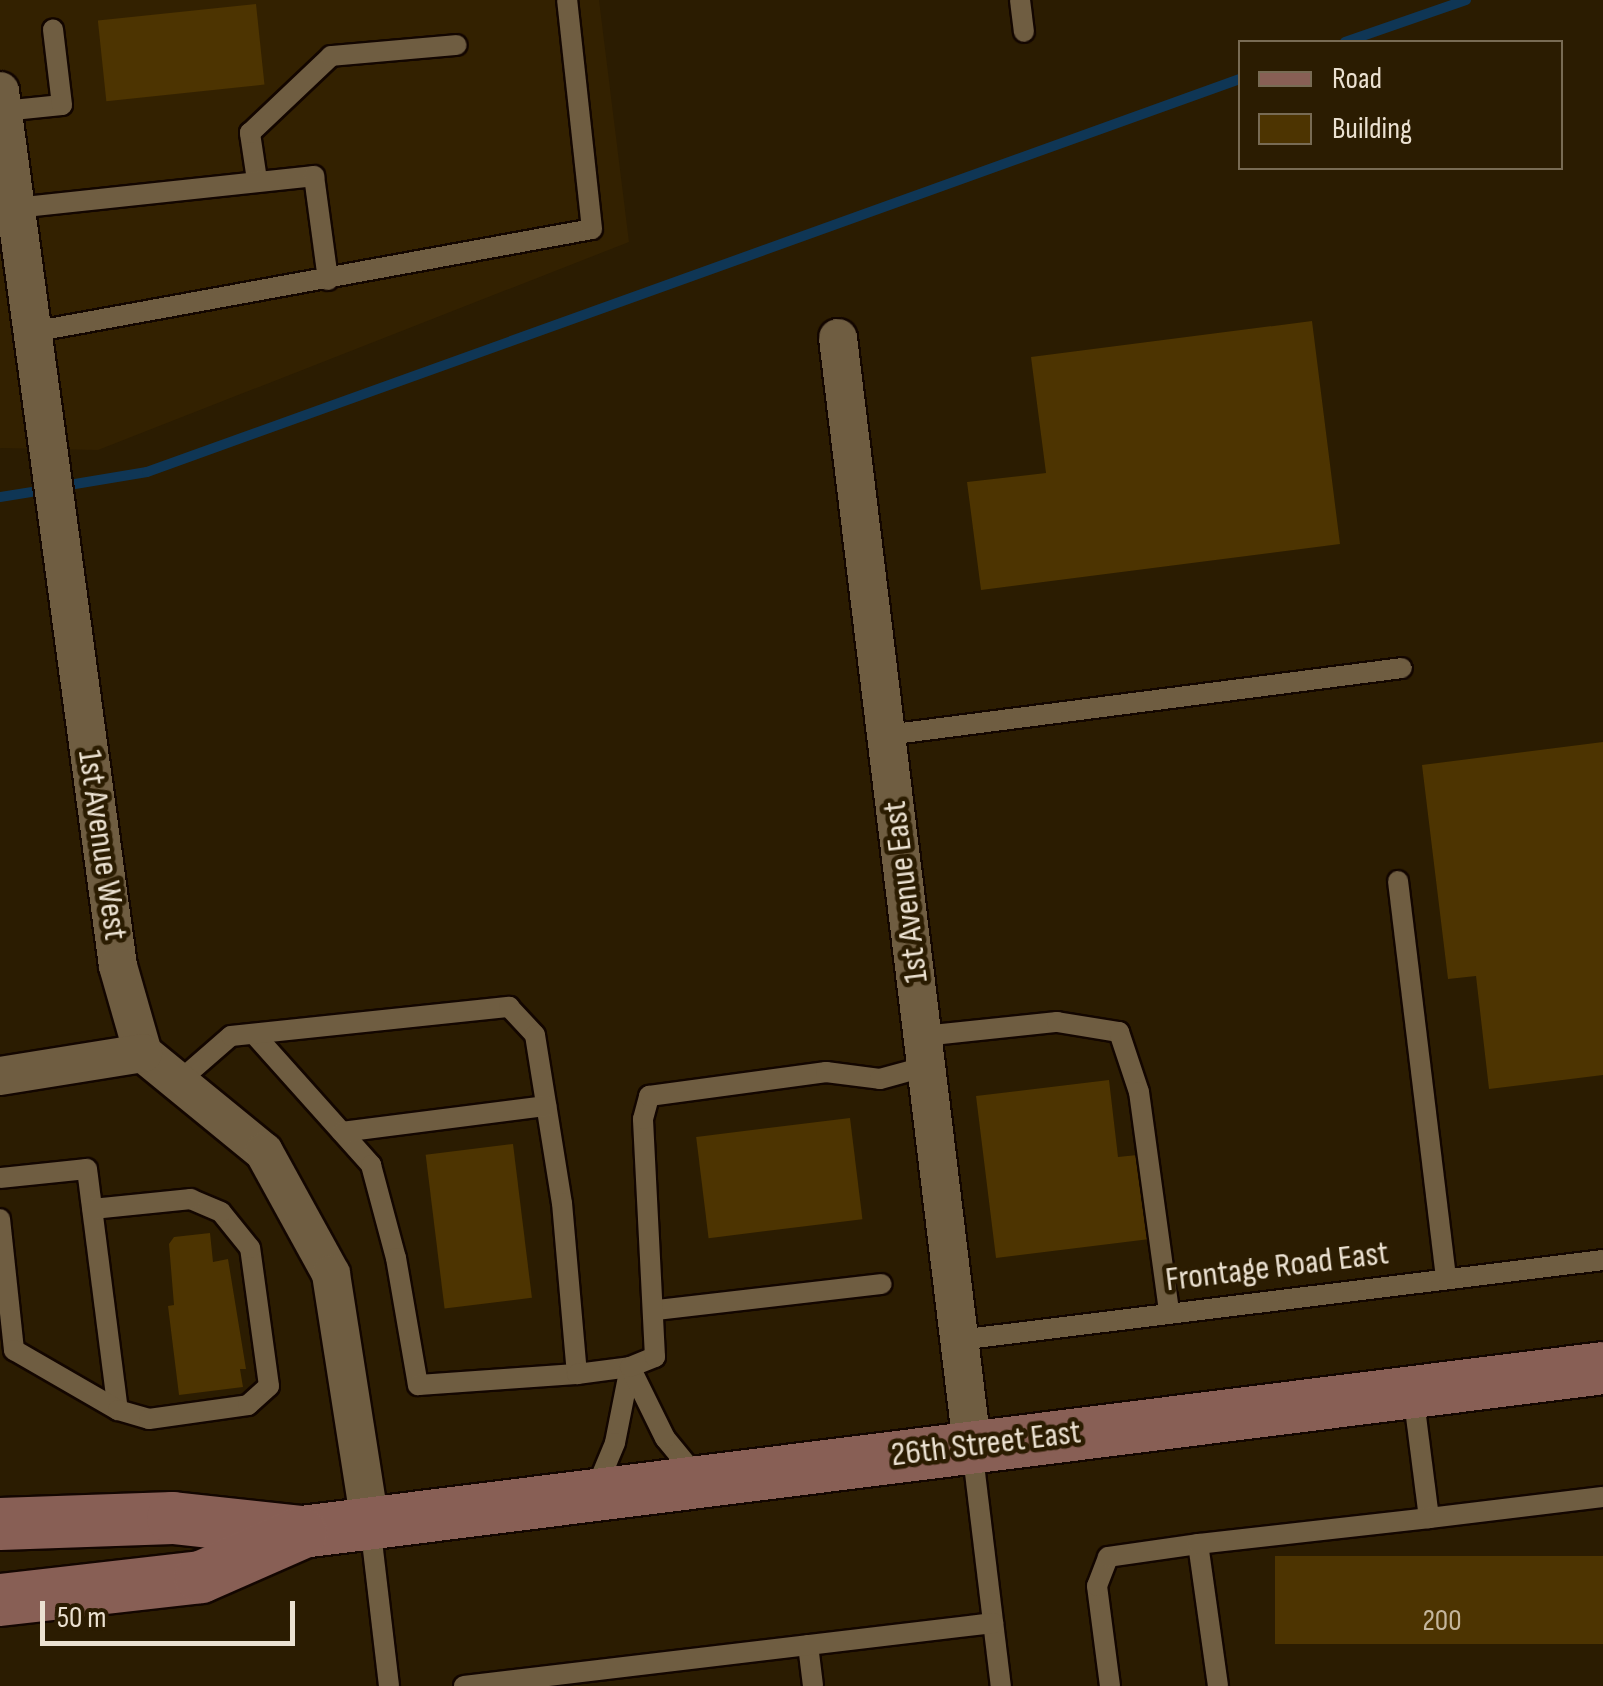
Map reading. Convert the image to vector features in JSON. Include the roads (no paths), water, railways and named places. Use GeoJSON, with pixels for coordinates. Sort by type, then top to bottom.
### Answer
{"type":"FeatureCollection","features":[{"type":"Feature","properties":{"kind":"main road","name":"26th Street East"},"geometry":{"type":"LineString","coordinates":[[302,1532],[698,1478],[1603,1368]]}},
{"type":"Feature","properties":{"kind":"main road"},"geometry":{"type":"LineString","coordinates":[[0,1524],[174,1518],[302,1532]]}},
{"type":"Feature","properties":{"kind":"main road"},"geometry":{"type":"LineString","coordinates":[[0,1600],[201,1577],[302,1532]]}},
{"type":"Feature","properties":{"kind":"street","name":"1st Avenue West"},"geometry":{"type":"LineString","coordinates":[[1,101],[118,966],[143,1054]]}},
{"type":"Feature","properties":{"kind":"street","name":"1st Avenue East"},"geometry":{"type":"LineString","coordinates":[[838,338],[972,1446]]}},
{"type":"Feature","properties":{"kind":"street"},"geometry":{"type":"LineString","coordinates":[[0,1076],[143,1054],[264,1152],[331,1274],[370,1523]]}},
{"type":"Feature","properties":{"kind":"lane"},"geometry":{"type":"LineString","coordinates":[[32,332],[592,228],[567,0]]}},
{"type":"Feature","properties":{"kind":"lane"},"geometry":{"type":"LineString","coordinates":[[1020,0],[1024,32]]}},
{"type":"Feature","properties":{"kind":"lane"},"geometry":{"type":"LineString","coordinates":[[1,101],[62,105],[52,30]]}},
{"type":"Feature","properties":{"kind":"lane"},"geometry":{"type":"LineString","coordinates":[[256,180],[250,133],[331,56],[457,45]]}},
{"type":"Feature","properties":{"kind":"lane"},"geometry":{"type":"LineString","coordinates":[[16,208],[314,176],[328,280]]}},
{"type":"Feature","properties":{"kind":"lane"},"geometry":{"type":"LineString","coordinates":[[887,735],[1402,668]]}},
{"type":"Feature","properties":{"kind":"lane"},"geometry":{"type":"LineString","coordinates":[[1398,881],[1446,1280]]}},
{"type":"Feature","properties":{"kind":"lane"},"geometry":{"type":"LineString","coordinates":[[178,1082],[231,1036],[508,1007],[534,1035],[577,1374]]}},
{"type":"Feature","properties":{"kind":"lane"},"geometry":{"type":"LineString","coordinates":[[254,1034],[371,1165],[418,1384],[577,1374],[630,1367],[655,1356],[657,1310],[643,1119],[649,1096],[826,1072],[880,1079],[923,1052],[1057,1022],[1120,1032],[1139,1092],[1170,1312]]}},
{"type":"Feature","properties":{"kind":"lane"},"geometry":{"type":"LineString","coordinates":[[342,1132],[546,1106]]}},
{"type":"Feature","properties":{"kind":"lane"},"geometry":{"type":"LineString","coordinates":[[0,1178],[87,1169],[118,1410]]}},
{"type":"Feature","properties":{"kind":"lane"},"geometry":{"type":"LineString","coordinates":[[0,1219],[14,1350],[118,1410],[149,1419],[248,1405],[270,1386],[250,1248],[220,1212],[191,1200],[93,1209]]}},
{"type":"Feature","properties":{"kind":"lane","name":"Frontage Road East"},"geometry":{"type":"LineString","coordinates":[[959,1340],[1603,1260]]}},
{"type":"Feature","properties":{"kind":"lane"},"geometry":{"type":"LineString","coordinates":[[657,1310],[882,1284]]}},
{"type":"Feature","properties":{"kind":"lane"},"geometry":{"type":"LineString","coordinates":[[630,1367],[665,1438],[698,1478]]}},
{"type":"Feature","properties":{"kind":"lane"},"geometry":{"type":"LineString","coordinates":[[595,1491],[615,1442],[630,1367]]}},
{"type":"Feature","properties":{"kind":"lane"},"geometry":{"type":"LineString","coordinates":[[1413,1392],[1429,1518]]}},
{"type":"Feature","properties":{"kind":"lane"},"geometry":{"type":"LineString","coordinates":[[972,1446],[1001,1686]]}},
{"type":"Feature","properties":{"kind":"lane"},"geometry":{"type":"LineString","coordinates":[[1110,1686],[1097,1586],[1108,1557],[1603,1497]]}},
{"type":"Feature","properties":{"kind":"lane"},"geometry":{"type":"LineString","coordinates":[[370,1523],[388,1686]]}},
{"type":"Feature","properties":{"kind":"lane"},"geometry":{"type":"LineString","coordinates":[[1198,1544],[1218,1686]]}},
{"type":"Feature","properties":{"kind":"lane"},"geometry":{"type":"LineString","coordinates":[[464,1686],[993,1623]]}},
{"type":"Feature","properties":{"kind":"lane"},"geometry":{"type":"LineString","coordinates":[[808,1645],[813,1686]]}},
{"type":"Feature","properties":{"kind":"waterway"},"geometry":{"type":"LineString","coordinates":[[1351,40],[1466,0]]}},
{"type":"Feature","properties":{"kind":"waterway"},"geometry":{"type":"LineString","coordinates":[[69,485],[147,472],[1238,80]]}},
{"type":"Feature","properties":{"kind":"waterway"},"geometry":{"type":"LineString","coordinates":[[0,497],[39,491]]}}]}
